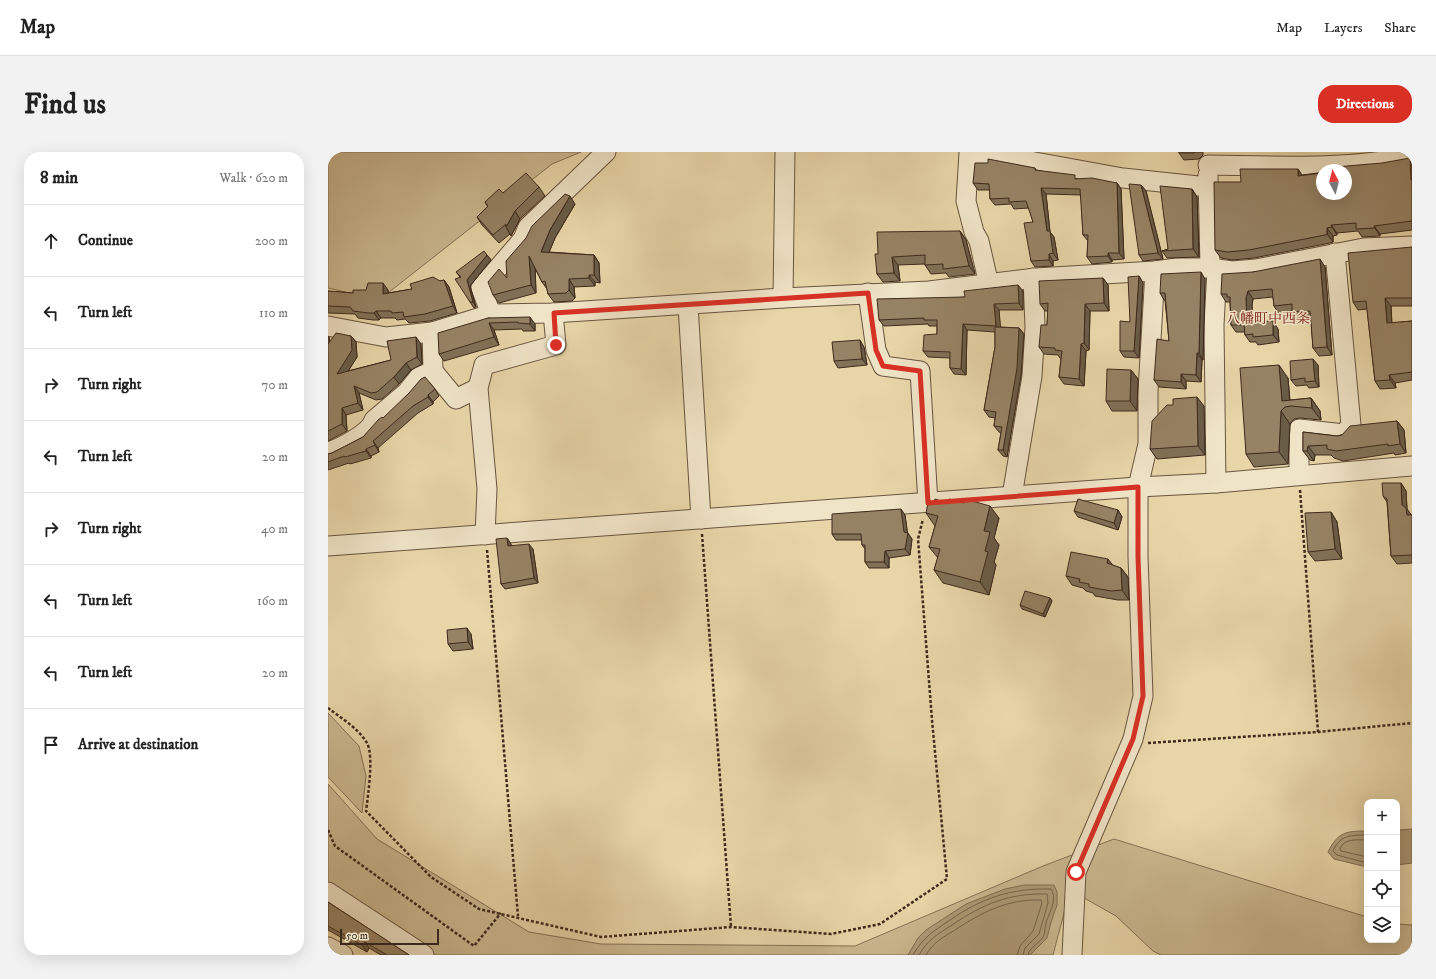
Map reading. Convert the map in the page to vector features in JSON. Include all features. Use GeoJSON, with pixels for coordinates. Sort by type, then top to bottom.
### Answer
{"type":"FeatureCollection","features":[{"type":"Feature","properties":{"kind":"street"},"geometry":{"type":"LineString","coordinates":[[491,314],[481,288],[523,239],[528,227],[606,152]]}},
{"type":"Feature","properties":{"kind":"street"},"geometry":{"type":"LineString","coordinates":[[783,298],[785,152]]}},
{"type":"Feature","properties":{"kind":"street"},"geometry":{"type":"LineString","coordinates":[[989,285],[979,241],[974,232],[966,201],[969,153],[996,154],[1123,178],[1208,187]]}},
{"type":"Feature","properties":{"kind":"street"},"geometry":{"type":"LineString","coordinates":[[1216,483],[1213,268],[1208,187],[1208,158],[1328,167],[1382,162],[1412,156]]}},
{"type":"Feature","properties":{"kind":"street"},"geometry":{"type":"LineString","coordinates":[[328,326],[386,337],[432,332],[491,314],[554,313],[868,293],[929,291],[989,285],[1033,278],[1155,271],[1177,268],[1213,268],[1232,271],[1256,269],[1364,248],[1412,246]]}},
{"type":"Feature","properties":{"kind":"street"},"geometry":{"type":"LineString","coordinates":[[1299,475],[1299,429],[1344,434],[1351,425],[1335,253]]}},
{"type":"Feature","properties":{"kind":"street"},"geometry":{"type":"LineString","coordinates":[[1072,955],[1076,872],[1133,739],[1143,696],[1138,557],[1138,487],[1148,444],[1148,391],[1155,271]]}},
{"type":"Feature","properties":{"kind":"street"},"geometry":{"type":"LineString","coordinates":[[1012,496],[1032,376],[1035,327],[1033,278]]}},
{"type":"Feature","properties":{"kind":"street"},"geometry":{"type":"LineString","coordinates":[[868,293],[876,350],[883,366],[920,371],[928,503]]}},
{"type":"Feature","properties":{"kind":"street"},"geometry":{"type":"LineString","coordinates":[[688,304],[701,519]]}},
{"type":"Feature","properties":{"kind":"street"},"geometry":{"type":"LineString","coordinates":[[485,535],[487,489],[478,388],[484,365],[556,345],[554,313]]}},
{"type":"Feature","properties":{"kind":"street"},"geometry":{"type":"LineString","coordinates":[[432,332],[433,371],[456,399],[478,388]]}},
{"type":"Feature","properties":{"kind":"street"},"geometry":{"type":"LineString","coordinates":[[328,452],[340,448],[372,427],[374,420],[408,392],[419,378],[433,371]]}},
{"type":"Feature","properties":{"kind":"street"},"geometry":{"type":"LineString","coordinates":[[328,546],[1138,487],[1216,483],[1412,466]]}},
{"type":"Feature","properties":{"kind":"street"},"geometry":{"type":"LineString","coordinates":[[328,892],[424,955]]}},
{"type":"Feature","properties":{"kind":"street"},"geometry":{"type":"LineString","coordinates":[[328,947],[343,955]]}},
{"type":"Feature","properties":{"kind":"path"},"geometry":{"type":"LineString","coordinates":[[1299,475],[1318,732]]}},
{"type":"Feature","properties":{"kind":"path"},"geometry":{"type":"LineString","coordinates":[[328,708],[351,725],[368,744],[370,771],[366,811],[431,877],[479,909],[518,916],[601,937],[731,927],[832,934],[880,924],[947,879],[932,720],[918,539],[928,503]]}},
{"type":"Feature","properties":{"kind":"path"},"geometry":{"type":"LineString","coordinates":[[701,519],[731,927]]}},
{"type":"Feature","properties":{"kind":"path"},"geometry":{"type":"LineString","coordinates":[[485,535],[518,916]]}},
{"type":"Feature","properties":{"kind":"path"},"geometry":{"type":"LineString","coordinates":[[1133,739],[1140,743],[1318,732],[1412,723]]}},
{"type":"Feature","properties":{"kind":"path"},"geometry":{"type":"LineString","coordinates":[[328,830],[335,846],[474,946],[501,913]]}},
{"type":"Feature","properties":{"kind":"shaded area"},"geometry":{"type":"Polygon","coordinates":[[[328,152],[581,152],[552,164],[379,300],[328,288],[328,152]]]}},
{"type":"Feature","properties":{"kind":"shaded area"},"geometry":{"type":"Polygon","coordinates":[[[328,713],[359,746],[366,776],[362,813],[328,777],[328,713]]]}},
{"type":"Feature","properties":{"kind":"shaded area"},"geometry":{"type":"Polygon","coordinates":[[[328,784],[377,839],[529,932],[601,944],[855,946],[1043,866],[1114,839],[1364,916],[1364,943],[1400,943],[1400,924],[1412,925],[1412,955],[1161,955],[1153,951],[1116,916],[1070,890],[1053,955],[430,955],[328,892],[328,784]]]}},
{"type":"Feature","properties":{"kind":"water"},"geometry":{"type":"Polygon","coordinates":[[[1412,829],[1412,863],[1400,865],[1400,830],[1412,829]]]}},
{"type":"Feature","properties":{"kind":"water"},"geometry":{"type":"Polygon","coordinates":[[[1353,831],[1364,831],[1364,866],[1334,859],[1328,852],[1335,840],[1343,834],[1353,831]]]}},
{"type":"Feature","properties":{"kind":"water"},"geometry":{"type":"Polygon","coordinates":[[[1024,885],[1054,885],[1057,892],[1057,905],[1047,938],[1030,955],[908,955],[918,938],[926,930],[966,904],[1005,889],[1024,885]]]}},
{"type":"Feature","properties":{"kind":"building"},"geometry":{"type":"Polygon","coordinates":[[[1179,152],[1195,152],[1179,153],[1179,152]]]}},
{"type":"Feature","properties":{"kind":"building"},"geometry":{"type":"Polygon","coordinates":[[[1410,158],[1412,180],[1412,221],[1374,226],[1375,228],[1356,229],[1356,223],[1331,225],[1332,227],[1327,228],[1327,234],[1325,235],[1249,250],[1227,252],[1215,250],[1214,182],[1241,182],[1240,169],[1298,169],[1298,176],[1316,174],[1316,200],[1352,200],[1352,166],[1382,163],[1410,158]]]}},
{"type":"Feature","properties":{"kind":"building"},"geometry":{"type":"Polygon","coordinates":[[[988,159],[1035,168],[1035,170],[1075,175],[1075,179],[1092,178],[1117,183],[1119,253],[1108,253],[1108,256],[1087,257],[1088,235],[1083,235],[1080,189],[1041,188],[1047,231],[1050,231],[1053,253],[1049,254],[1049,260],[1031,261],[1024,223],[1033,222],[1026,201],[1009,202],[1009,198],[990,199],[989,184],[973,183],[975,163],[988,163],[988,159]]]}},
{"type":"Feature","properties":{"kind":"building"},"geometry":{"type":"Polygon","coordinates":[[[526,173],[539,187],[515,211],[506,227],[506,224],[493,235],[477,217],[488,206],[485,202],[499,189],[503,193],[526,173]]]}},
{"type":"Feature","properties":{"kind":"building"},"geometry":{"type":"Polygon","coordinates":[[[1129,184],[1141,185],[1158,253],[1139,255],[1129,184]]]}},
{"type":"Feature","properties":{"kind":"building"},"geometry":{"type":"Polygon","coordinates":[[[1160,186],[1192,189],[1193,249],[1162,251],[1168,249],[1160,186]]]}},
{"type":"Feature","properties":{"kind":"building"},"geometry":{"type":"Polygon","coordinates":[[[565,194],[570,196],[550,230],[541,252],[594,255],[594,275],[589,275],[589,278],[569,279],[569,290],[566,293],[548,294],[545,281],[542,282],[529,256],[531,285],[493,295],[488,282],[499,269],[507,278],[506,261],[526,238],[532,226],[565,194]]]}},
{"type":"Feature","properties":{"kind":"building"},"geometry":{"type":"Polygon","coordinates":[[[960,231],[969,266],[943,269],[943,264],[925,265],[925,255],[892,257],[894,273],[877,274],[875,254],[878,254],[877,232],[960,231]]]}},
{"type":"Feature","properties":{"kind":"building"},"geometry":{"type":"Polygon","coordinates":[[[1412,247],[1412,298],[1385,298],[1387,323],[1412,321],[1412,372],[1389,375],[1390,380],[1375,381],[1366,301],[1353,302],[1348,253],[1412,247]]]}},
{"type":"Feature","properties":{"kind":"building"},"geometry":{"type":"Polygon","coordinates":[[[484,251],[487,255],[467,280],[473,302],[470,302],[455,279],[461,277],[456,272],[484,251]]]}},
{"type":"Feature","properties":{"kind":"building"},"geometry":{"type":"Polygon","coordinates":[[[1320,259],[1327,347],[1313,348],[1310,311],[1292,312],[1292,304],[1274,306],[1272,289],[1248,291],[1246,298],[1247,322],[1273,321],[1273,335],[1253,337],[1253,334],[1245,335],[1244,325],[1231,325],[1230,297],[1227,297],[1227,294],[1221,294],[1222,274],[1253,272],[1320,259]]]}},
{"type":"Feature","properties":{"kind":"building"},"geometry":{"type":"Polygon","coordinates":[[[1201,272],[1199,353],[1197,353],[1196,375],[1181,374],[1181,382],[1154,380],[1157,339],[1169,341],[1165,293],[1160,293],[1161,274],[1201,272]]]}},
{"type":"Feature","properties":{"kind":"building"},"geometry":{"type":"Polygon","coordinates":[[[1139,276],[1134,351],[1120,351],[1120,321],[1130,322],[1128,277],[1139,276]]]}},
{"type":"Feature","properties":{"kind":"building"},"geometry":{"type":"Polygon","coordinates":[[[433,277],[440,281],[444,280],[453,306],[425,314],[404,317],[403,312],[392,313],[391,311],[376,311],[374,313],[368,313],[353,311],[350,307],[328,306],[328,291],[353,293],[353,290],[366,290],[368,283],[383,283],[383,294],[412,289],[410,284],[433,277]]]}},
{"type":"Feature","properties":{"kind":"building"},"geometry":{"type":"Polygon","coordinates":[[[1103,278],[1104,303],[1085,304],[1084,343],[1081,344],[1079,379],[1059,377],[1062,351],[1055,350],[1055,348],[1039,347],[1041,325],[1047,325],[1048,303],[1040,304],[1039,281],[1103,278]]]}},
{"type":"Feature","properties":{"kind":"building"},"geometry":{"type":"Polygon","coordinates":[[[1018,285],[1019,303],[994,304],[996,326],[963,324],[961,369],[950,368],[950,352],[923,351],[924,335],[937,334],[937,320],[924,320],[924,318],[879,320],[877,299],[965,297],[964,291],[1018,285]]]}},
{"type":"Feature","properties":{"kind":"building"},"geometry":{"type":"Polygon","coordinates":[[[530,317],[530,324],[518,322],[489,323],[494,337],[439,354],[438,333],[488,318],[530,317]]]}},
{"type":"Feature","properties":{"kind":"building"},"geometry":{"type":"Polygon","coordinates":[[[995,327],[1019,328],[1017,368],[1003,450],[998,450],[1002,427],[994,426],[996,412],[984,410],[995,347],[995,327]]]}},
{"type":"Feature","properties":{"kind":"building"},"geometry":{"type":"Polygon","coordinates":[[[336,333],[351,336],[352,350],[337,374],[391,360],[387,341],[416,337],[417,357],[406,363],[394,377],[377,392],[371,393],[354,386],[358,403],[342,408],[342,424],[328,431],[328,344],[336,333]]]}},
{"type":"Feature","properties":{"kind":"building"},"geometry":{"type":"Polygon","coordinates":[[[860,340],[862,359],[834,361],[832,342],[860,340]]]}},
{"type":"Feature","properties":{"kind":"building"},"geometry":{"type":"Polygon","coordinates":[[[1313,359],[1315,381],[1305,382],[1305,378],[1291,380],[1290,361],[1313,359]]]}},
{"type":"Feature","properties":{"kind":"building"},"geometry":{"type":"Polygon","coordinates":[[[1279,365],[1282,401],[1311,398],[1312,408],[1291,406],[1285,407],[1281,411],[1279,452],[1246,454],[1240,368],[1279,365]]]}},
{"type":"Feature","properties":{"kind":"building"},"geometry":{"type":"Polygon","coordinates":[[[1107,369],[1131,370],[1130,401],[1106,401],[1107,369]]]}},
{"type":"Feature","properties":{"kind":"building"},"geometry":{"type":"Polygon","coordinates":[[[425,377],[435,389],[428,395],[428,397],[413,406],[373,441],[375,445],[366,449],[366,451],[344,456],[328,462],[328,454],[363,437],[378,420],[382,417],[383,418],[421,379],[425,377]]]}},
{"type":"Feature","properties":{"kind":"building"},"geometry":{"type":"Polygon","coordinates":[[[1197,397],[1198,446],[1150,449],[1152,421],[1167,405],[1173,405],[1173,399],[1197,397]]]}},
{"type":"Feature","properties":{"kind":"building"},"geometry":{"type":"Polygon","coordinates":[[[1397,421],[1400,444],[1388,446],[1388,444],[1336,451],[1327,449],[1327,445],[1308,446],[1307,451],[1303,451],[1303,432],[1337,436],[1342,435],[1350,426],[1397,421]]]}},
{"type":"Feature","properties":{"kind":"building"},"geometry":{"type":"Polygon","coordinates":[[[1382,483],[1401,483],[1402,505],[1406,508],[1407,515],[1412,515],[1412,555],[1391,556],[1387,499],[1383,496],[1382,483]]]}},
{"type":"Feature","properties":{"kind":"building"},"geometry":{"type":"Polygon","coordinates":[[[935,499],[948,503],[949,499],[964,503],[965,499],[990,506],[984,531],[990,532],[985,551],[988,552],[980,582],[934,570],[940,549],[929,547],[938,516],[926,513],[928,503],[933,504],[935,499]]]}},
{"type":"Feature","properties":{"kind":"building"},"geometry":{"type":"Polygon","coordinates":[[[1078,499],[1118,510],[1114,523],[1074,511],[1078,499]]]}},
{"type":"Feature","properties":{"kind":"building"},"geometry":{"type":"Polygon","coordinates":[[[901,509],[904,532],[908,533],[905,549],[885,551],[884,562],[865,562],[865,545],[862,545],[861,534],[832,534],[832,514],[901,509]]]}},
{"type":"Feature","properties":{"kind":"building"},"geometry":{"type":"Polygon","coordinates":[[[1331,512],[1335,549],[1308,552],[1305,513],[1331,512]]]}},
{"type":"Feature","properties":{"kind":"building"},"geometry":{"type":"Polygon","coordinates":[[[507,538],[508,546],[529,544],[534,578],[501,584],[496,539],[507,538]]]}},
{"type":"Feature","properties":{"kind":"building"},"geometry":{"type":"Polygon","coordinates":[[[1071,552],[1108,559],[1107,563],[1121,568],[1122,590],[1111,591],[1089,587],[1089,584],[1079,582],[1080,579],[1066,576],[1071,552]]]}},
{"type":"Feature","properties":{"kind":"building"},"geometry":{"type":"Polygon","coordinates":[[[1025,591],[1050,598],[1043,614],[1020,605],[1025,591]]]}},
{"type":"Feature","properties":{"kind":"building"},"geometry":{"type":"Polygon","coordinates":[[[467,628],[468,642],[448,644],[447,630],[467,628]]]}},
{"type":"Feature","properties":{"kind":"building"},"geometry":{"type":"Polygon","coordinates":[[[328,902],[409,955],[387,955],[365,942],[362,945],[328,926],[328,902]]]}},
{"type":"Feature","properties":{"kind":"district","name":"八幡町中西条"},"geometry":{"type":"Point","coordinates":[1268,318]}},
{"type":"Feature","properties":{"kind":"route"},"geometry":{"type":"LineString","coordinates":[[556,345],[554,313],[868,293],[876,350],[883,366],[920,371],[928,503],[1138,487],[1138,557],[1143,696],[1133,739],[1076,872]]}}]}
